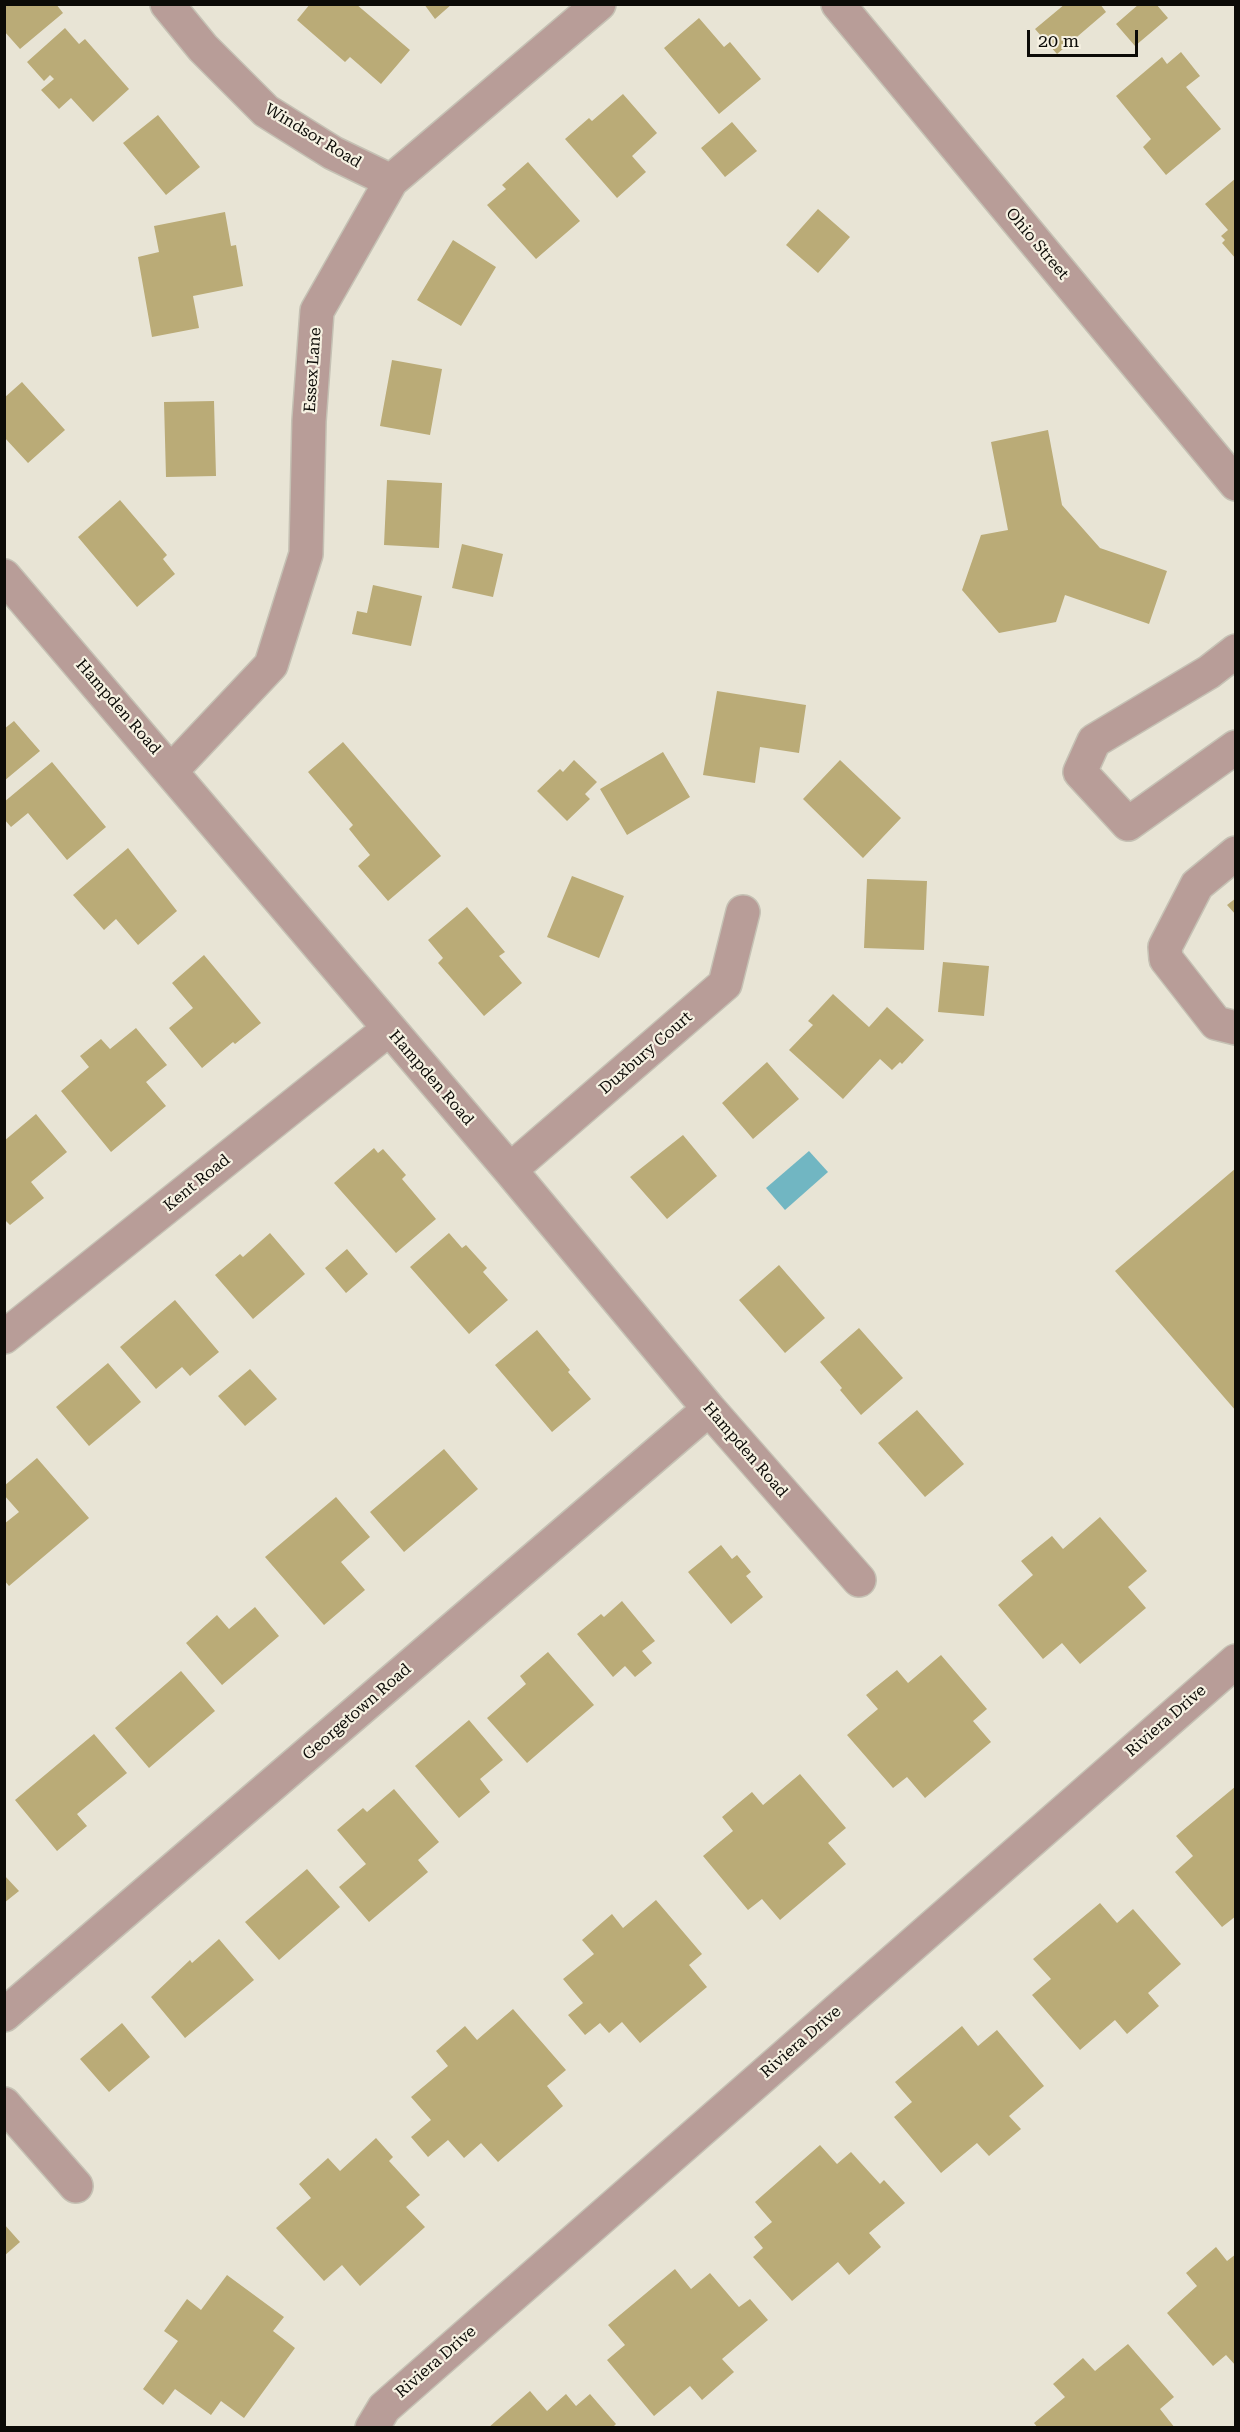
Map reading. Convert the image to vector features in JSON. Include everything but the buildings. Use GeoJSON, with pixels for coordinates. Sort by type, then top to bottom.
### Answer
{"type":"FeatureCollection","features":[{"type":"Feature","properties":{"kind":"street","name":"Windsor Road"},"geometry":{"type":"LineString","coordinates":[[166,4],[203,48],[266,111],[333,153],[391,181]]}},
{"type":"Feature","properties":{"kind":"street","name":"Essex Lane"},"geometry":{"type":"LineString","coordinates":[[172,770],[271,665],[306,554],[309,421],[317,311],[391,181],[599,4]]}},
{"type":"Feature","properties":{"kind":"street","name":"Ohio Street"},"geometry":{"type":"LineString","coordinates":[[838,4],[1236,484]]}},
{"type":"Feature","properties":{"kind":"street","name":"Hampden Road"},"geometry":{"type":"LineString","coordinates":[[4,576],[172,770],[709,1409],[859,1580]]}},
{"type":"Feature","properties":{"kind":"street"},"geometry":{"type":"LineString","coordinates":[[1236,651],[1209,672],[1094,741],[1080,772],[1128,824],[1236,747]]}},
{"type":"Feature","properties":{"kind":"street"},"geometry":{"type":"LineString","coordinates":[[1236,853],[1197,885],[1165,947],[1166,959],[1216,1023],[1236,1028]]}},
{"type":"Feature","properties":{"kind":"street","name":"Duxbury Court"},"geometry":{"type":"LineString","coordinates":[[510,1170],[725,984],[743,912]]}},
{"type":"Feature","properties":{"kind":"street","name":"Kent Road"},"geometry":{"type":"LineString","coordinates":[[4,1337],[389,1029]]}},
{"type":"Feature","properties":{"kind":"street","name":"Georgetown Road"},"geometry":{"type":"LineString","coordinates":[[4,2015],[709,1409]]}},
{"type":"Feature","properties":{"kind":"street","name":"Riviera Drive"},"geometry":{"type":"LineString","coordinates":[[372,2427],[384,2408],[1236,1661]]}},
{"type":"Feature","properties":{"kind":"street"},"geometry":{"type":"LineString","coordinates":[[4,2104],[76,2186]]}},
{"type":"Feature","properties":{"kind":"water"},"geometry":{"type":"Polygon","coordinates":[[[809,1151],[828,1172],[785,1210],[766,1188],[809,1151]]]}}]}
